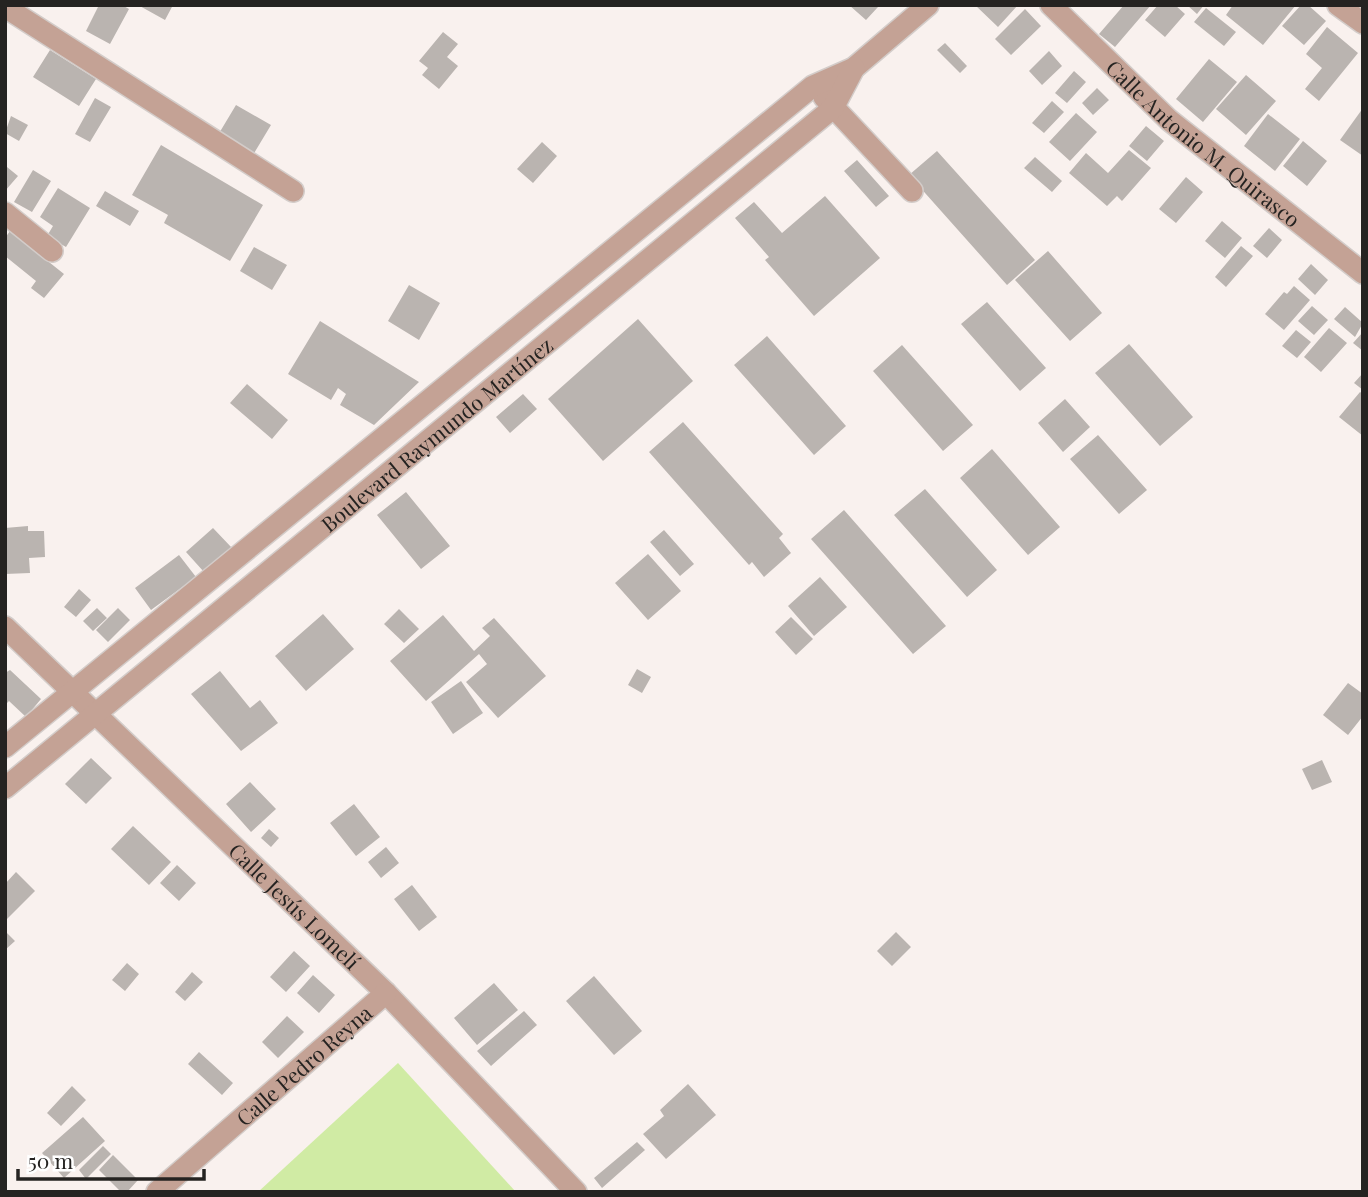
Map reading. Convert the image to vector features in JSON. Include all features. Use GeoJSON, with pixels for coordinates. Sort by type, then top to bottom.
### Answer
{"type":"FeatureCollection","features":[{"type":"Feature","properties":{"kind":"street","name":"Boulevard Raymundo Martínez"},"geometry":{"type":"LineString","coordinates":[[5,747],[813,86],[854,68],[928,5]]}},
{"type":"Feature","properties":{"kind":"street","name":"Calle Antonio M. Quirasco"},"geometry":{"type":"LineString","coordinates":[[1051,5],[1168,120],[1363,273]]}},
{"type":"Feature","properties":{"kind":"street"},"geometry":{"type":"LineString","coordinates":[[1338,5],[1363,23]]}},
{"type":"Feature","properties":{"kind":"street"},"geometry":{"type":"LineString","coordinates":[[5,8],[293,191]]}},
{"type":"Feature","properties":{"kind":"street","name":"Boulevard Raymundo Martínez"},"geometry":{"type":"LineString","coordinates":[[5,788],[834,108],[854,68]]}},
{"type":"Feature","properties":{"kind":"street"},"geometry":{"type":"LineString","coordinates":[[813,86],[912,191]]}},
{"type":"Feature","properties":{"kind":"street"},"geometry":{"type":"LineString","coordinates":[[5,213],[52,251]]}},
{"type":"Feature","properties":{"kind":"street"},"geometry":{"type":"LineString","coordinates":[[423,404],[444,429]]}},
{"type":"Feature","properties":{"kind":"street","name":"Calle Jesús Lomelí"},"geometry":{"type":"LineString","coordinates":[[5,627],[386,993],[576,1192]]}},
{"type":"Feature","properties":{"kind":"street","name":"Calle Pedro Reyna"},"geometry":{"type":"LineString","coordinates":[[157,1192],[386,993]]}},
{"type":"Feature","properties":{"kind":"green space"},"geometry":{"type":"Polygon","coordinates":[[[398,1063],[516,1192],[258,1192],[398,1063]]]}},
{"type":"Feature","properties":{"kind":"building"},"geometry":{"type":"Polygon","coordinates":[[[99,5],[122,5],[129,9],[110,44],[86,31],[99,5]]]}},
{"type":"Feature","properties":{"kind":"building"},"geometry":{"type":"Polygon","coordinates":[[[138,5],[173,5],[165,20],[138,5]]]}},
{"type":"Feature","properties":{"kind":"building"},"geometry":{"type":"Polygon","coordinates":[[[849,5],[876,5],[878,7],[866,20],[849,5]]]}},
{"type":"Feature","properties":{"kind":"building"},"geometry":{"type":"Polygon","coordinates":[[[975,5],[1018,5],[998,27],[975,5]]]}},
{"type":"Feature","properties":{"kind":"building"},"geometry":{"type":"Polygon","coordinates":[[[1124,5],[1151,5],[1115,47],[1099,34],[1124,5]]]}},
{"type":"Feature","properties":{"kind":"building"},"geometry":{"type":"Polygon","coordinates":[[[1158,5],[1175,5],[1185,14],[1165,37],[1145,20],[1158,5]]]}},
{"type":"Feature","properties":{"kind":"building"},"geometry":{"type":"Polygon","coordinates":[[[1187,5],[1204,5],[1197,14],[1187,5]]]}},
{"type":"Feature","properties":{"kind":"building"},"geometry":{"type":"Polygon","coordinates":[[[1233,5],[1296,5],[1263,45],[1226,15],[1233,5]]]}},
{"type":"Feature","properties":{"kind":"building"},"geometry":{"type":"Polygon","coordinates":[[[1301,5],[1308,5],[1326,21],[1304,45],[1282,26],[1301,5]]]}},
{"type":"Feature","properties":{"kind":"building"},"geometry":{"type":"Polygon","coordinates":[[[1206,8],[1236,32],[1224,46],[1194,22],[1206,8]]]}},
{"type":"Feature","properties":{"kind":"building"},"geometry":{"type":"Polygon","coordinates":[[[1025,9],[1041,26],[1011,55],[995,39],[1025,9]]]}},
{"type":"Feature","properties":{"kind":"building"},"geometry":{"type":"Polygon","coordinates":[[[1327,27],[1358,53],[1319,101],[1305,89],[1322,68],[1306,54],[1327,27]]]}},
{"type":"Feature","properties":{"kind":"building"},"geometry":{"type":"Polygon","coordinates":[[[443,32],[458,44],[447,57],[458,66],[439,89],[422,75],[428,68],[419,61],[443,32]]]}},
{"type":"Feature","properties":{"kind":"building"},"geometry":{"type":"Polygon","coordinates":[[[945,43],[967,66],[960,73],[937,50],[945,43]]]}},
{"type":"Feature","properties":{"kind":"building"},"geometry":{"type":"Polygon","coordinates":[[[50,50],[96,79],[79,106],[33,77],[50,50]]]}},
{"type":"Feature","properties":{"kind":"building"},"geometry":{"type":"Polygon","coordinates":[[[1049,51],[1062,66],[1042,85],[1029,71],[1049,51]]]}},
{"type":"Feature","properties":{"kind":"building"},"geometry":{"type":"Polygon","coordinates":[[[1209,59],[1237,82],[1203,122],[1176,99],[1209,59]]]}},
{"type":"Feature","properties":{"kind":"building"},"geometry":{"type":"Polygon","coordinates":[[[1074,71],[1086,82],[1067,103],[1055,93],[1074,71]]]}},
{"type":"Feature","properties":{"kind":"building"},"geometry":{"type":"Polygon","coordinates":[[[1246,75],[1276,101],[1246,135],[1216,109],[1246,75]]]}},
{"type":"Feature","properties":{"kind":"building"},"geometry":{"type":"Polygon","coordinates":[[[1097,88],[1109,100],[1093,115],[1082,103],[1097,88]]]}},
{"type":"Feature","properties":{"kind":"building"},"geometry":{"type":"Polygon","coordinates":[[[95,98],[111,107],[90,142],[75,134],[95,98]]]}},
{"type":"Feature","properties":{"kind":"building"},"geometry":{"type":"Polygon","coordinates":[[[1052,101],[1064,112],[1044,133],[1032,123],[1052,101]]]}},
{"type":"Feature","properties":{"kind":"building"},"geometry":{"type":"Polygon","coordinates":[[[236,105],[271,125],[253,155],[218,135],[236,105]]]}},
{"type":"Feature","properties":{"kind":"building"},"geometry":{"type":"Polygon","coordinates":[[[1363,108],[1363,156],[1340,140],[1363,108]]]}},
{"type":"Feature","properties":{"kind":"building"},"geometry":{"type":"Polygon","coordinates":[[[1076,113],[1097,132],[1070,161],[1049,142],[1076,113]]]}},
{"type":"Feature","properties":{"kind":"building"},"geometry":{"type":"Polygon","coordinates":[[[1268,114],[1300,139],[1275,171],[1244,146],[1268,114]]]}},
{"type":"Feature","properties":{"kind":"building"},"geometry":{"type":"Polygon","coordinates":[[[11,116],[28,125],[19,141],[5,133],[11,116]]]}},
{"type":"Feature","properties":{"kind":"building"},"geometry":{"type":"Polygon","coordinates":[[[1146,126],[1164,141],[1147,161],[1129,146],[1146,126]]]}},
{"type":"Feature","properties":{"kind":"building"},"geometry":{"type":"Polygon","coordinates":[[[1303,141],[1327,161],[1307,186],[1283,166],[1303,141]]]}},
{"type":"Feature","properties":{"kind":"building"},"geometry":{"type":"Polygon","coordinates":[[[542,142],[557,156],[533,183],[517,169],[542,142]]]}},
{"type":"Feature","properties":{"kind":"building"},"geometry":{"type":"Polygon","coordinates":[[[161,145],[263,205],[230,261],[164,223],[168,215],[132,195],[161,145]]]}},
{"type":"Feature","properties":{"kind":"building"},"geometry":{"type":"Polygon","coordinates":[[[1129,150],[1151,168],[1122,201],[1117,196],[1107,206],[1069,173],[1086,153],[1108,173],[1129,150]]]}},
{"type":"Feature","properties":{"kind":"building"},"geometry":{"type":"Polygon","coordinates":[[[937,151],[1035,260],[1007,285],[909,175],[937,151]]]}},
{"type":"Feature","properties":{"kind":"building"},"geometry":{"type":"Polygon","coordinates":[[[1035,157],[1062,181],[1052,192],[1024,168],[1035,157]]]}},
{"type":"Feature","properties":{"kind":"building"},"geometry":{"type":"Polygon","coordinates":[[[857,160],[889,196],[876,207],[844,171],[857,160]]]}},
{"type":"Feature","properties":{"kind":"building"},"geometry":{"type":"Polygon","coordinates":[[[7,167],[18,176],[5,191],[5,169],[7,167]]]}},
{"type":"Feature","properties":{"kind":"building"},"geometry":{"type":"Polygon","coordinates":[[[33,170],[51,181],[32,212],[14,202],[33,170]]]}},
{"type":"Feature","properties":{"kind":"building"},"geometry":{"type":"Polygon","coordinates":[[[1186,177],[1203,192],[1176,223],[1159,209],[1186,177]]]}},
{"type":"Feature","properties":{"kind":"building"},"geometry":{"type":"Polygon","coordinates":[[[58,188],[90,208],[66,247],[47,236],[53,226],[40,217],[58,188]]]}},
{"type":"Feature","properties":{"kind":"building"},"geometry":{"type":"Polygon","coordinates":[[[105,191],[139,211],[130,226],[96,206],[105,191]]]}},
{"type":"Feature","properties":{"kind":"building"},"geometry":{"type":"Polygon","coordinates":[[[825,196],[880,258],[814,316],[765,260],[769,257],[735,218],[754,202],[782,233],[825,196]]]}},
{"type":"Feature","properties":{"kind":"building"},"geometry":{"type":"Polygon","coordinates":[[[1222,221],[1242,238],[1225,258],[1205,241],[1222,221]]]}},
{"type":"Feature","properties":{"kind":"building"},"geometry":{"type":"Polygon","coordinates":[[[1269,228],[1282,240],[1267,258],[1253,246],[1269,228]]]}},
{"type":"Feature","properties":{"kind":"building"},"geometry":{"type":"Polygon","coordinates":[[[10,231],[64,274],[44,298],[31,288],[36,281],[5,256],[5,238],[10,231]]]}},
{"type":"Feature","properties":{"kind":"building"},"geometry":{"type":"Polygon","coordinates":[[[1241,246],[1253,256],[1226,287],[1215,277],[1241,246]]]}},
{"type":"Feature","properties":{"kind":"building"},"geometry":{"type":"Polygon","coordinates":[[[254,247],[287,265],[272,290],[240,271],[254,247]]]}},
{"type":"Feature","properties":{"kind":"building"},"geometry":{"type":"Polygon","coordinates":[[[1048,251],[1102,313],[1070,341],[1015,280],[1048,251]]]}},
{"type":"Feature","properties":{"kind":"building"},"geometry":{"type":"Polygon","coordinates":[[[1311,264],[1328,280],[1315,295],[1298,279],[1311,264]]]}},
{"type":"Feature","properties":{"kind":"building"},"geometry":{"type":"Polygon","coordinates":[[[409,285],[440,303],[419,340],[388,321],[409,285]]]}},
{"type":"Feature","properties":{"kind":"building"},"geometry":{"type":"Polygon","coordinates":[[[1294,286],[1310,300],[1284,330],[1265,314],[1284,292],[1287,294],[1294,286]]]}},
{"type":"Feature","properties":{"kind":"building"},"geometry":{"type":"Polygon","coordinates":[[[987,302],[1046,368],[1020,391],[961,324],[987,302]]]}},
{"type":"Feature","properties":{"kind":"building"},"geometry":{"type":"Polygon","coordinates":[[[1312,306],[1328,320],[1314,335],[1298,321],[1312,306]]]}},
{"type":"Feature","properties":{"kind":"building"},"geometry":{"type":"Polygon","coordinates":[[[1345,307],[1363,323],[1355,337],[1334,319],[1345,307]]]}},
{"type":"Feature","properties":{"kind":"building"},"geometry":{"type":"Polygon","coordinates":[[[638,319],[693,381],[603,461],[548,399],[638,319]]]}},
{"type":"Feature","properties":{"kind":"building"},"geometry":{"type":"Polygon","coordinates":[[[320,321],[419,382],[374,425],[340,405],[346,394],[338,388],[331,400],[288,374],[320,321]]]}},
{"type":"Feature","properties":{"kind":"building"},"geometry":{"type":"Polygon","coordinates":[[[1329,328],[1347,343],[1321,372],[1304,357],[1329,328]]]}},
{"type":"Feature","properties":{"kind":"building"},"geometry":{"type":"Polygon","coordinates":[[[1296,330],[1311,342],[1297,358],[1282,346],[1296,330]]]}},
{"type":"Feature","properties":{"kind":"building"},"geometry":{"type":"Polygon","coordinates":[[[1363,332],[1363,351],[1353,343],[1363,332]]]}},
{"type":"Feature","properties":{"kind":"building"},"geometry":{"type":"Polygon","coordinates":[[[767,336],[846,426],[814,455],[734,365],[767,336]]]}},
{"type":"Feature","properties":{"kind":"building"},"geometry":{"type":"Polygon","coordinates":[[[1129,344],[1193,417],[1160,446],[1095,373],[1129,344]]]}},
{"type":"Feature","properties":{"kind":"building"},"geometry":{"type":"Polygon","coordinates":[[[902,345],[973,425],[943,451],[873,371],[902,345]]]}},
{"type":"Feature","properties":{"kind":"building"},"geometry":{"type":"Polygon","coordinates":[[[1363,373],[1363,390],[1354,383],[1363,373]]]}},
{"type":"Feature","properties":{"kind":"building"},"geometry":{"type":"Polygon","coordinates":[[[247,384],[288,420],[272,439],[230,403],[247,384]]]}},
{"type":"Feature","properties":{"kind":"building"},"geometry":{"type":"Polygon","coordinates":[[[1360,392],[1363,394],[1363,436],[1339,417],[1360,392]]]}},
{"type":"Feature","properties":{"kind":"building"},"geometry":{"type":"Polygon","coordinates":[[[523,394],[537,409],[510,433],[496,417],[523,394]]]}},
{"type":"Feature","properties":{"kind":"building"},"geometry":{"type":"Polygon","coordinates":[[[1065,399],[1090,427],[1063,452],[1038,423],[1065,399]]]}},
{"type":"Feature","properties":{"kind":"building"},"geometry":{"type":"Polygon","coordinates":[[[683,422],[783,534],[779,538],[791,553],[764,577],[752,562],[749,565],[649,452],[683,422]]]}},
{"type":"Feature","properties":{"kind":"building"},"geometry":{"type":"Polygon","coordinates":[[[1098,435],[1147,490],[1119,514],[1070,459],[1098,435]]]}},
{"type":"Feature","properties":{"kind":"building"},"geometry":{"type":"Polygon","coordinates":[[[992,449],[1060,527],[1028,555],[960,478],[992,449]]]}},
{"type":"Feature","properties":{"kind":"building"},"geometry":{"type":"Polygon","coordinates":[[[925,489],[997,570],[967,597],[894,515],[925,489]]]}},
{"type":"Feature","properties":{"kind":"building"},"geometry":{"type":"Polygon","coordinates":[[[406,492],[450,546],[421,569],[377,515],[406,492]]]}},
{"type":"Feature","properties":{"kind":"building"},"geometry":{"type":"Polygon","coordinates":[[[844,510],[946,626],[913,654],[811,539],[844,510]]]}},
{"type":"Feature","properties":{"kind":"building"},"geometry":{"type":"Polygon","coordinates":[[[28,526],[28,531],[44,531],[45,557],[29,558],[30,573],[5,574],[5,528],[28,526]]]}},
{"type":"Feature","properties":{"kind":"building"},"geometry":{"type":"Polygon","coordinates":[[[213,528],[232,548],[204,572],[186,552],[213,528]]]}},
{"type":"Feature","properties":{"kind":"building"},"geometry":{"type":"Polygon","coordinates":[[[664,530],[694,564],[680,576],[650,542],[664,530]]]}},
{"type":"Feature","properties":{"kind":"building"},"geometry":{"type":"Polygon","coordinates":[[[648,554],[681,591],[648,620],[615,583],[648,554]]]}},
{"type":"Feature","properties":{"kind":"building"},"geometry":{"type":"Polygon","coordinates":[[[179,555],[196,577],[151,610],[135,588],[179,555]]]}},
{"type":"Feature","properties":{"kind":"building"},"geometry":{"type":"Polygon","coordinates":[[[820,577],[847,607],[814,636],[788,606],[820,577]]]}},
{"type":"Feature","properties":{"kind":"building"},"geometry":{"type":"Polygon","coordinates":[[[79,589],[91,600],[76,617],[64,607],[79,589]]]}},
{"type":"Feature","properties":{"kind":"building"},"geometry":{"type":"Polygon","coordinates":[[[97,608],[107,618],[93,631],[83,621],[97,608]]]}},
{"type":"Feature","properties":{"kind":"building"},"geometry":{"type":"Polygon","coordinates":[[[118,608],[130,620],[108,642],[96,630],[118,608]]]}},
{"type":"Feature","properties":{"kind":"building"},"geometry":{"type":"Polygon","coordinates":[[[399,609],[419,629],[404,643],[384,624],[399,609]]]}},
{"type":"Feature","properties":{"kind":"building"},"geometry":{"type":"Polygon","coordinates":[[[323,614],[354,649],[306,691],[275,656],[323,614]]]}},
{"type":"Feature","properties":{"kind":"building"},"geometry":{"type":"Polygon","coordinates":[[[443,615],[474,651],[490,636],[482,628],[494,618],[546,676],[498,718],[466,682],[487,664],[479,654],[426,701],[390,661],[443,615]]]}},
{"type":"Feature","properties":{"kind":"building"},"geometry":{"type":"Polygon","coordinates":[[[791,617],[813,639],[796,655],[775,632],[791,617]]]}},
{"type":"Feature","properties":{"kind":"building"},"geometry":{"type":"Polygon","coordinates":[[[637,669],[651,677],[642,693],[628,685],[637,669]]]}},
{"type":"Feature","properties":{"kind":"building"},"geometry":{"type":"Polygon","coordinates":[[[10,670],[41,699],[26,717],[9,701],[5,705],[5,673],[10,670]]]}},
{"type":"Feature","properties":{"kind":"building"},"geometry":{"type":"Polygon","coordinates":[[[220,671],[250,708],[260,700],[278,723],[241,751],[191,694],[220,671]]]}},
{"type":"Feature","properties":{"kind":"building"},"geometry":{"type":"Polygon","coordinates":[[[461,681],[483,713],[453,734],[431,702],[461,681]]]}},
{"type":"Feature","properties":{"kind":"building"},"geometry":{"type":"Polygon","coordinates":[[[1348,683],[1363,694],[1363,716],[1348,735],[1323,715],[1348,683]]]}},
{"type":"Feature","properties":{"kind":"building"},"geometry":{"type":"Polygon","coordinates":[[[91,758],[112,778],[86,804],[65,784],[91,758]]]}},
{"type":"Feature","properties":{"kind":"building"},"geometry":{"type":"Polygon","coordinates":[[[1322,760],[1332,782],[1312,790],[1302,769],[1322,760]]]}},
{"type":"Feature","properties":{"kind":"building"},"geometry":{"type":"Polygon","coordinates":[[[250,782],[276,809],[251,832],[226,804],[250,782]]]}},
{"type":"Feature","properties":{"kind":"building"},"geometry":{"type":"Polygon","coordinates":[[[354,804],[380,837],[356,856],[330,823],[354,804]]]}},
{"type":"Feature","properties":{"kind":"building"},"geometry":{"type":"Polygon","coordinates":[[[133,826],[171,862],[149,885],[111,849],[133,826]]]}},
{"type":"Feature","properties":{"kind":"building"},"geometry":{"type":"Polygon","coordinates":[[[269,829],[279,838],[271,847],[261,838],[269,829]]]}},
{"type":"Feature","properties":{"kind":"building"},"geometry":{"type":"Polygon","coordinates":[[[386,847],[399,863],[381,878],[368,862],[386,847]]]}},
{"type":"Feature","properties":{"kind":"building"},"geometry":{"type":"Polygon","coordinates":[[[177,865],[196,883],[179,901],[160,883],[177,865]]]}},
{"type":"Feature","properties":{"kind":"building"},"geometry":{"type":"Polygon","coordinates":[[[16,872],[35,891],[5,921],[5,884],[16,872]]]}},
{"type":"Feature","properties":{"kind":"building"},"geometry":{"type":"Polygon","coordinates":[[[412,885],[437,917],[419,931],[394,899],[412,885]]]}},
{"type":"Feature","properties":{"kind":"building"},"geometry":{"type":"Polygon","coordinates":[[[5,931],[15,941],[5,950],[5,931]]]}},
{"type":"Feature","properties":{"kind":"building"},"geometry":{"type":"Polygon","coordinates":[[[896,932],[911,947],[892,966],[877,951],[896,932]]]}},
{"type":"Feature","properties":{"kind":"building"},"geometry":{"type":"Polygon","coordinates":[[[294,951],[310,966],[286,992],[270,977],[294,951]]]}},
{"type":"Feature","properties":{"kind":"building"},"geometry":{"type":"Polygon","coordinates":[[[127,963],[139,974],[125,991],[112,980],[127,963]]]}},
{"type":"Feature","properties":{"kind":"building"},"geometry":{"type":"Polygon","coordinates":[[[192,972],[203,982],[185,1001],[175,992],[192,972]]]}},
{"type":"Feature","properties":{"kind":"building"},"geometry":{"type":"Polygon","coordinates":[[[313,975],[335,995],[319,1013],[297,993],[313,975]]]}},
{"type":"Feature","properties":{"kind":"building"},"geometry":{"type":"Polygon","coordinates":[[[594,976],[642,1031],[614,1055],[566,1001],[594,976]]]}},
{"type":"Feature","properties":{"kind":"building"},"geometry":{"type":"Polygon","coordinates":[[[494,983],[518,1010],[477,1045],[454,1018],[494,983]]]}},
{"type":"Feature","properties":{"kind":"building"},"geometry":{"type":"Polygon","coordinates":[[[524,1011],[537,1025],[491,1066],[477,1051],[524,1011]]]}},
{"type":"Feature","properties":{"kind":"building"},"geometry":{"type":"Polygon","coordinates":[[[287,1016],[304,1032],[278,1058],[262,1042],[287,1016]]]}},
{"type":"Feature","properties":{"kind":"building"},"geometry":{"type":"Polygon","coordinates":[[[199,1052],[233,1083],[222,1095],[188,1064],[199,1052]]]}},
{"type":"Feature","properties":{"kind":"building"},"geometry":{"type":"Polygon","coordinates":[[[688,1084],[716,1115],[666,1159],[643,1134],[664,1116],[660,1110],[688,1084]]]}},
{"type":"Feature","properties":{"kind":"building"},"geometry":{"type":"Polygon","coordinates":[[[72,1086],[86,1100],[61,1126],[47,1113],[72,1086]]]}},
{"type":"Feature","properties":{"kind":"building"},"geometry":{"type":"Polygon","coordinates":[[[83,1117],[105,1141],[64,1178],[42,1153],[83,1117]]]}},
{"type":"Feature","properties":{"kind":"building"},"geometry":{"type":"Polygon","coordinates":[[[637,1142],[645,1150],[602,1188],[594,1178],[637,1142]]]}},
{"type":"Feature","properties":{"kind":"building"},"geometry":{"type":"Polygon","coordinates":[[[103,1146],[111,1154],[86,1179],[79,1170],[103,1146]]]}},
{"type":"Feature","properties":{"kind":"building"},"geometry":{"type":"Polygon","coordinates":[[[113,1155],[138,1180],[127,1192],[121,1192],[99,1170],[113,1155]]]}}]}
